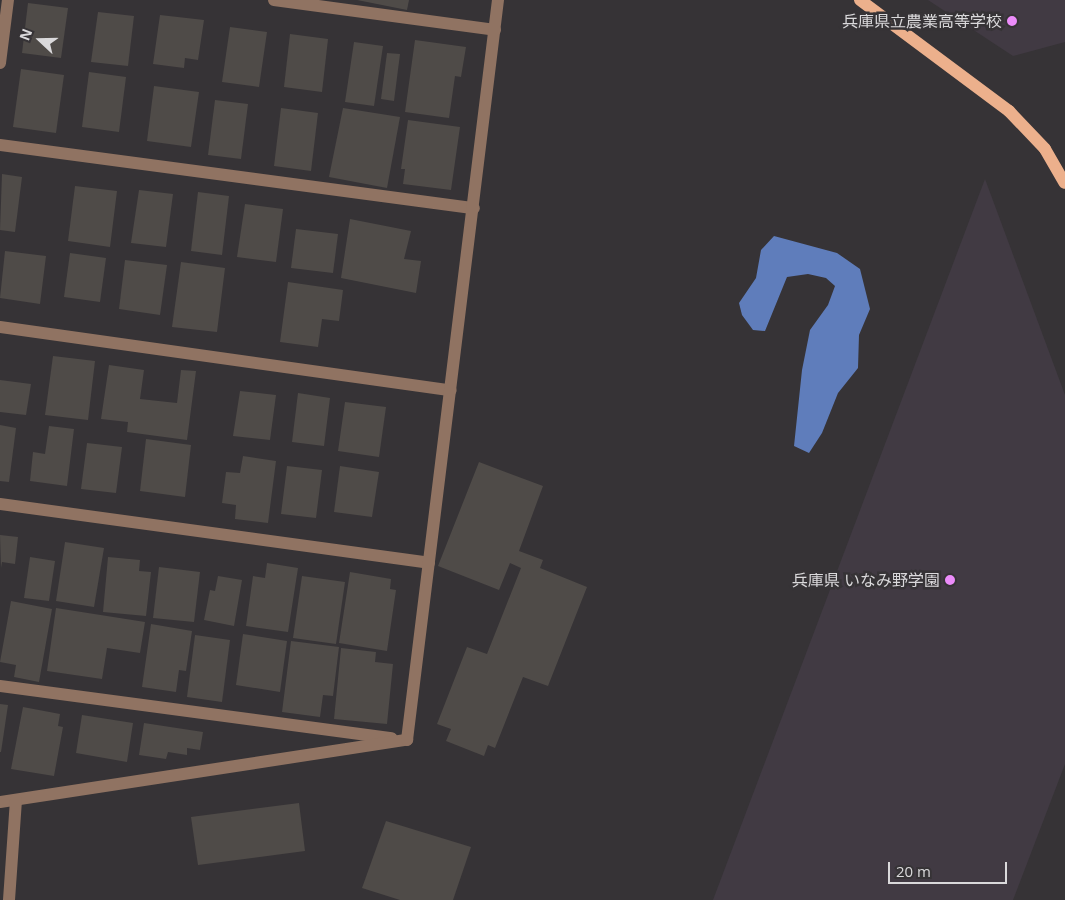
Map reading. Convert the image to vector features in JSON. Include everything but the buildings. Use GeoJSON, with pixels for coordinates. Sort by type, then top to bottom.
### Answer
{"type":"FeatureCollection","features":[{"type":"Feature","properties":{"kind":"main road"},"geometry":{"type":"LineString","coordinates":[[860,0],[1009,112],[1045,149],[1065,183]]}},
{"type":"Feature","properties":{"kind":"street"},"geometry":{"type":"LineString","coordinates":[[0,63],[8,0]]}},
{"type":"Feature","properties":{"kind":"street"},"geometry":{"type":"LineString","coordinates":[[274,0],[495,30]]}},
{"type":"Feature","properties":{"kind":"street"},"geometry":{"type":"LineString","coordinates":[[407,740],[474,208],[498,0]]}},
{"type":"Feature","properties":{"kind":"street"},"geometry":{"type":"LineString","coordinates":[[0,146],[474,208]]}},
{"type":"Feature","properties":{"kind":"street"},"geometry":{"type":"LineString","coordinates":[[0,327],[451,390]]}},
{"type":"Feature","properties":{"kind":"street"},"geometry":{"type":"LineString","coordinates":[[0,504],[429,563]]}},
{"type":"Feature","properties":{"kind":"street"},"geometry":{"type":"LineString","coordinates":[[0,686],[407,740]]}},
{"type":"Feature","properties":{"kind":"street"},"geometry":{"type":"LineString","coordinates":[[0,802],[407,740]]}},
{"type":"Feature","properties":{"kind":"street"},"geometry":{"type":"LineString","coordinates":[[9,900],[16,800]]}},
{"type":"Feature","properties":{"kind":"shaded area","name":"兵庫県立農業高等学校"},"geometry":{"type":"Polygon","coordinates":[[[928,0],[1065,0],[1065,42],[1013,56],[928,0]]]}},
{"type":"Feature","properties":{"kind":"shaded area","name":"兵庫県 いなみ野学園"},"geometry":{"type":"Polygon","coordinates":[[[985,179],[1065,395],[1065,764],[1013,900],[713,900],[985,179]]]}},
{"type":"Feature","properties":{"kind":"water"},"geometry":{"type":"Polygon","coordinates":[[[774,236],[837,253],[860,269],[870,309],[859,335],[858,368],[838,393],[822,433],[809,453],[794,446],[802,370],[810,330],[828,305],[835,286],[826,278],[808,274],[787,277],[765,331],[753,330],[742,315],[739,303],[756,278],[761,250],[774,236]]]}},
{"type":"Feature","properties":{"kind":"place","name":"兵庫県立農業高等学校"},"geometry":{"type":"Point","coordinates":[1012,21]}},
{"type":"Feature","properties":{"kind":"place","name":"兵庫県 いなみ野学園"},"geometry":{"type":"Point","coordinates":[950,580]}}]}
